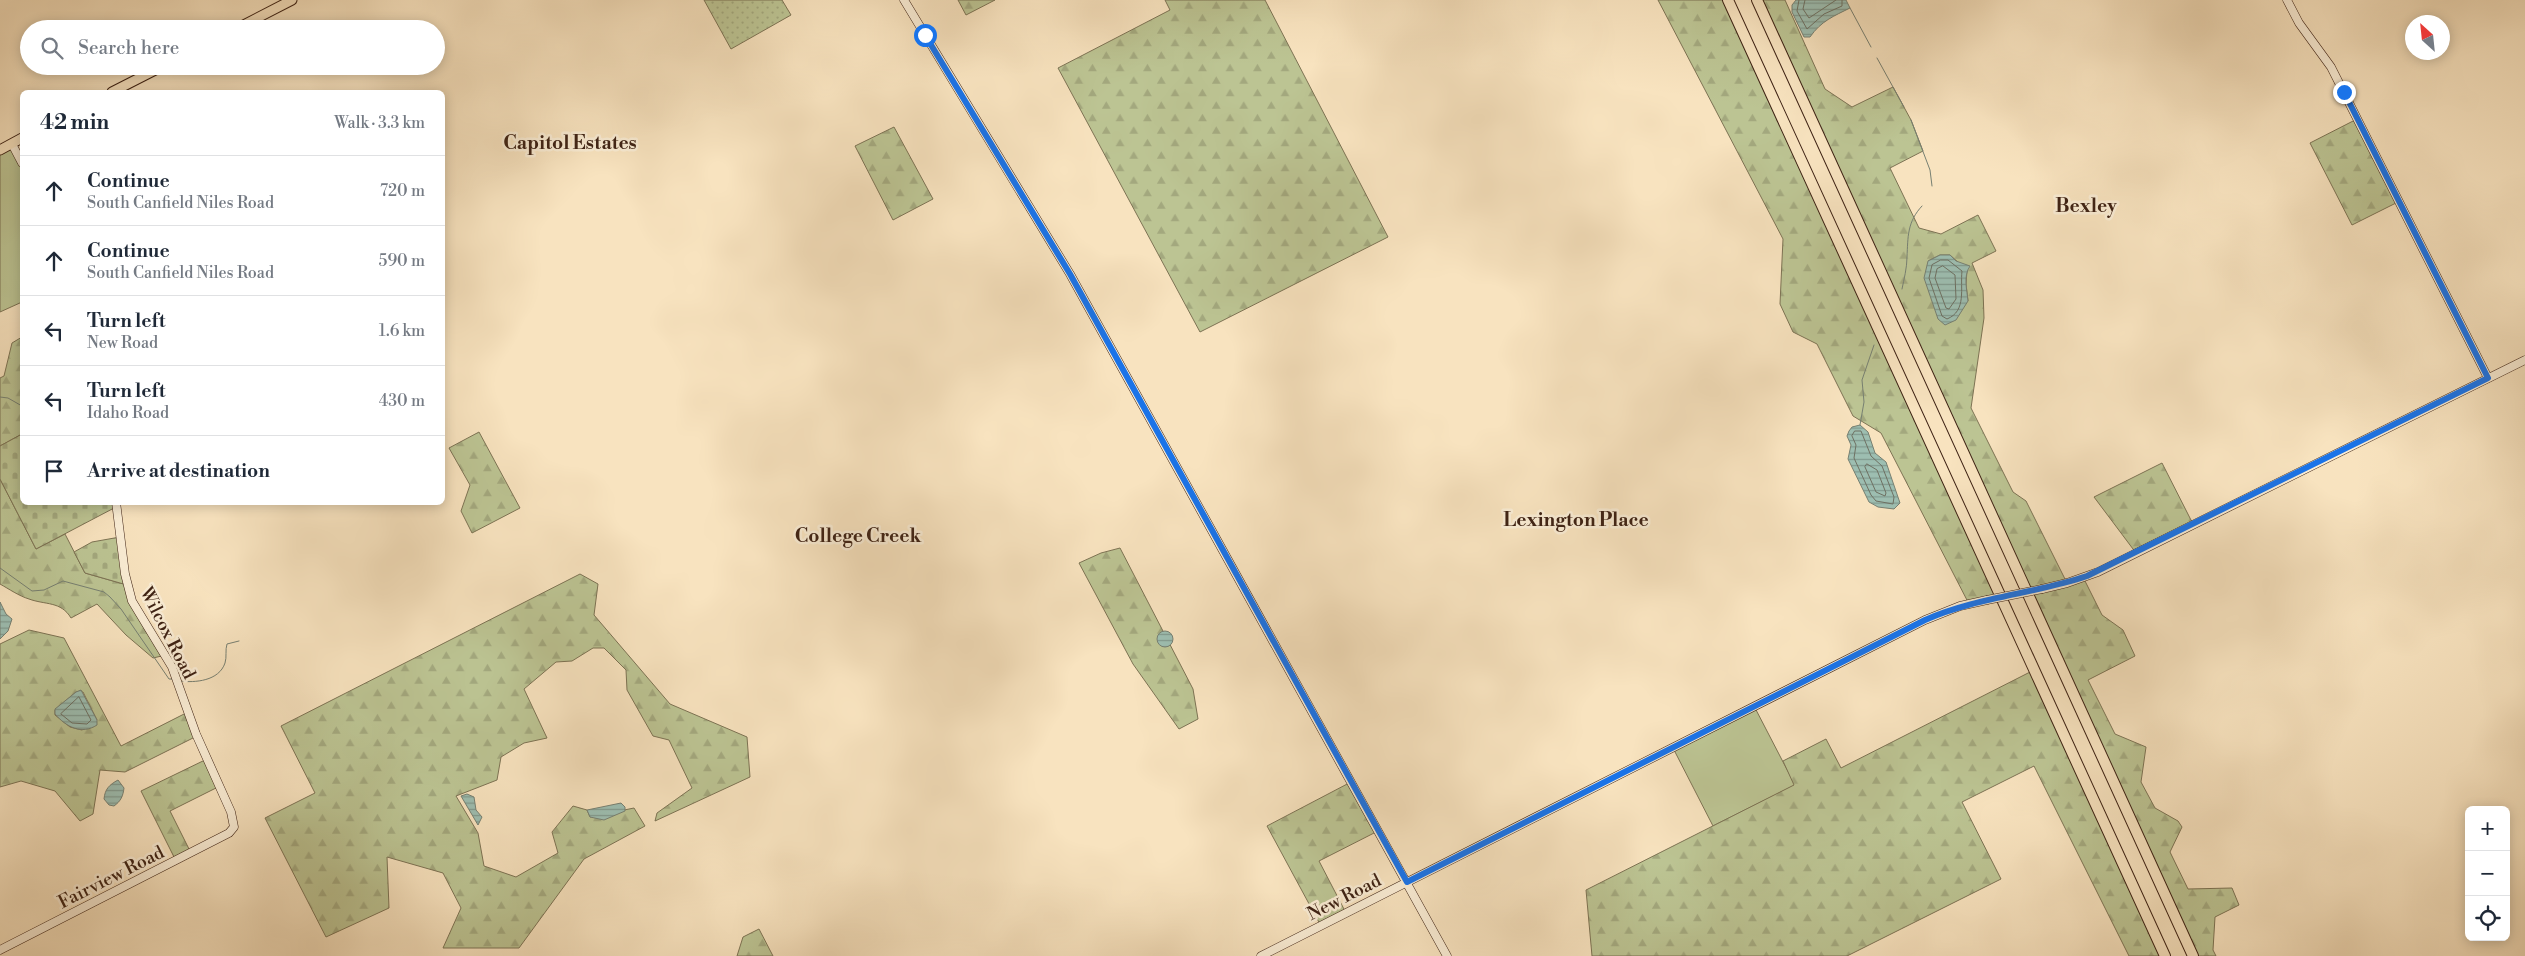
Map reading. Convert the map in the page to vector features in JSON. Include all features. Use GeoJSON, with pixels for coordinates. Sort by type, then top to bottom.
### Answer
{"type":"FeatureCollection","features":[{"type":"Feature","properties":{"kind":"highway"},"geometry":{"type":"LineString","coordinates":[[1728,0],[2164,956]]}},
{"type":"Feature","properties":{"kind":"highway"},"geometry":{"type":"LineString","coordinates":[[1757,0],[2193,956]]}},
{"type":"Feature","properties":{"kind":"main road"},"geometry":{"type":"LineString","coordinates":[[253,20],[292,0]]}},
{"type":"Feature","properties":{"kind":"main road"},"geometry":{"type":"LineString","coordinates":[[116,90],[145,75]]}},
{"type":"Feature","properties":{"kind":"main road"},"geometry":{"type":"LineString","coordinates":[[0,150],[20,139]]}},
{"type":"Feature","properties":{"kind":"street"},"geometry":{"type":"LineString","coordinates":[[904,0],[1043,228],[1447,956]]}},
{"type":"Feature","properties":{"kind":"street"},"geometry":{"type":"LineString","coordinates":[[2287,0],[2299,23],[2331,67],[2488,378]]}},
{"type":"Feature","properties":{"kind":"street"},"geometry":{"type":"LineString","coordinates":[[12,144],[20,159]]}},
{"type":"Feature","properties":{"kind":"street","name":"New Road"},"geometry":{"type":"LineString","coordinates":[[1261,956],[1925,620],[1960,606],[2067,583],[2098,572],[2525,360]]}},
{"type":"Feature","properties":{"kind":"street","name":"Wilcox Road"},"geometry":{"type":"LineString","coordinates":[[116,505],[125,574],[132,601],[172,667],[196,734],[231,812],[234,827]]}},
{"type":"Feature","properties":{"kind":"street","name":"Fairview Road"},"geometry":{"type":"LineString","coordinates":[[0,950],[228,833],[234,827]]}},
{"type":"Feature","properties":{"kind":"green space"},"geometry":{"type":"Polygon","coordinates":[[[704,0],[782,0],[791,15],[731,49],[704,0]]]}},
{"type":"Feature","properties":{"kind":"green space"},"geometry":{"type":"Polygon","coordinates":[[[958,0],[995,0],[966,15],[958,0]]]}},
{"type":"Feature","properties":{"kind":"green space"},"geometry":{"type":"Polygon","coordinates":[[[1165,0],[1265,0],[1388,237],[1200,332],[1058,68],[1170,10],[1165,0]]]}},
{"type":"Feature","properties":{"kind":"green space"},"geometry":{"type":"Polygon","coordinates":[[[1658,0],[1728,0],[2001,597],[1969,604],[1881,433],[1853,416],[1817,344],[1793,332],[1780,304],[1783,239],[1658,0]]]}},
{"type":"Feature","properties":{"kind":"green space"},"geometry":{"type":"Polygon","coordinates":[[[1757,0],[1785,0],[1825,89],[1852,107],[1893,87],[1911,120],[1923,151],[1890,168],[1919,228],[1941,234],[1978,215],[1996,251],[1972,263],[1983,290],[1984,318],[1971,408],[2013,492],[2026,501],[2067,583],[2083,577],[2102,615],[2123,630],[2135,656],[2088,680],[2115,734],[2146,747],[2141,782],[2155,808],[2178,821],[2182,827],[2170,852],[2188,889],[2232,888],[2239,905],[2215,917],[2213,950],[2216,956],[2193,956],[1757,0]],[[1940,255],[1928,261],[1968,301],[1967,270],[1950,255],[1940,255]]]}},
{"type":"Feature","properties":{"kind":"green space"},"geometry":{"type":"Polygon","coordinates":[[[2357,119],[2400,201],[2352,225],[2310,143],[2357,119]]]}},
{"type":"Feature","properties":{"kind":"green space"},"geometry":{"type":"Polygon","coordinates":[[[894,127],[933,199],[893,220],[855,146],[894,127]]]}},
{"type":"Feature","properties":{"kind":"green space"},"geometry":{"type":"Polygon","coordinates":[[[12,144],[20,159],[20,303],[0,312],[0,150],[12,144]]]}},
{"type":"Feature","properties":{"kind":"green space"},"geometry":{"type":"Polygon","coordinates":[[[20,338],[20,435],[0,446],[0,378],[4,376],[12,343],[20,338]]]}},
{"type":"Feature","properties":{"kind":"green space"},"geometry":{"type":"Polygon","coordinates":[[[479,432],[520,508],[472,533],[461,511],[470,485],[449,448],[479,432]]]}},
{"type":"Feature","properties":{"kind":"green space"},"geometry":{"type":"Polygon","coordinates":[[[20,435],[20,505],[116,505],[116,507],[36,549],[0,479],[0,446],[20,435]]]}},
{"type":"Feature","properties":{"kind":"green space"},"geometry":{"type":"Polygon","coordinates":[[[2162,463],[2193,524],[2136,553],[2094,497],[2162,463]]]}},
{"type":"Feature","properties":{"kind":"green space"},"geometry":{"type":"Polygon","coordinates":[[[0,479],[36,549],[65,534],[85,573],[127,585],[166,655],[153,658],[126,635],[97,604],[71,618],[58,606],[25,598],[0,584],[0,479]]]}},
{"type":"Feature","properties":{"kind":"green space"},"geometry":{"type":"Polygon","coordinates":[[[120,537],[127,585],[85,573],[74,552],[92,542],[120,537]]]}},
{"type":"Feature","properties":{"kind":"green space"},"geometry":{"type":"Polygon","coordinates":[[[1120,548],[1193,689],[1198,719],[1179,729],[1133,664],[1079,563],[1101,553],[1120,548]]]}},
{"type":"Feature","properties":{"kind":"green space"},"geometry":{"type":"Polygon","coordinates":[[[580,574],[598,584],[594,615],[670,704],[747,737],[750,777],[655,821],[657,813],[692,788],[669,740],[653,736],[627,690],[626,670],[604,648],[593,648],[572,661],[556,662],[524,689],[547,738],[524,743],[501,757],[497,780],[456,796],[478,833],[484,866],[516,877],[558,853],[552,832],[573,806],[587,810],[590,817],[634,808],[645,826],[584,859],[519,948],[443,948],[461,908],[443,873],[387,857],[389,908],[326,937],[265,818],[315,793],[281,726],[580,574]]]}},
{"type":"Feature","properties":{"kind":"green space"},"geometry":{"type":"Polygon","coordinates":[[[29,630],[64,638],[121,746],[188,712],[197,736],[125,772],[100,770],[93,814],[80,821],[55,791],[21,781],[0,787],[0,644],[29,630]],[[76,692],[55,710],[55,715],[70,727],[82,730],[97,720],[83,692],[76,692]]]}},
{"type":"Feature","properties":{"kind":"green space"},"geometry":{"type":"Polygon","coordinates":[[[2034,670],[2165,956],[2129,956],[2034,766],[1962,802],[2001,879],[1847,956],[1592,956],[1586,890],[1794,785],[1783,761],[1826,739],[1841,768],[2034,670]]]}},
{"type":"Feature","properties":{"kind":"green space"},"geometry":{"type":"Polygon","coordinates":[[[1754,706],[1795,785],[1713,826],[1673,748],[1754,706]]]}},
{"type":"Feature","properties":{"kind":"green space"},"geometry":{"type":"Polygon","coordinates":[[[207,759],[220,786],[170,811],[191,853],[176,861],[141,791],[207,759]]]}},
{"type":"Feature","properties":{"kind":"green space"},"geometry":{"type":"Polygon","coordinates":[[[1351,782],[1378,831],[1319,861],[1346,913],[1321,926],[1267,826],[1351,782]]]}},
{"type":"Feature","properties":{"kind":"green space"},"geometry":{"type":"Polygon","coordinates":[[[759,929],[773,956],[737,956],[743,937],[759,929]]]}},
{"type":"Feature","properties":{"kind":"water"},"geometry":{"type":"Polygon","coordinates":[[[1796,0],[1846,0],[1850,8],[1823,23],[1810,37],[1804,37],[1792,12],[1792,5],[1796,0]]]}},
{"type":"Feature","properties":{"kind":"water"},"geometry":{"type":"Polygon","coordinates":[[[1940,255],[1950,255],[1956,261],[1970,266],[1966,279],[1968,301],[1956,320],[1945,325],[1938,319],[1924,278],[1928,261],[1940,255]]]}},
{"type":"Feature","properties":{"kind":"water"},"geometry":{"type":"Polygon","coordinates":[[[1860,425],[1868,432],[1875,453],[1886,462],[1900,503],[1894,509],[1878,507],[1869,502],[1848,459],[1851,445],[1847,436],[1852,427],[1860,425]]]}},
{"type":"Feature","properties":{"kind":"water"},"geometry":{"type":"Polygon","coordinates":[[[0,602],[6,614],[12,619],[8,631],[0,639],[0,602]]]}},
{"type":"Feature","properties":{"kind":"water"},"geometry":{"type":"Polygon","coordinates":[[[1165,631],[1171,633],[1173,639],[1171,645],[1165,647],[1159,645],[1157,639],[1159,633],[1165,631]]]}},
{"type":"Feature","properties":{"kind":"water"},"geometry":{"type":"Polygon","coordinates":[[[81,690],[97,720],[97,725],[86,729],[69,726],[55,714],[55,709],[81,690]]]}},
{"type":"Feature","properties":{"kind":"water"},"geometry":{"type":"Polygon","coordinates":[[[118,780],[124,788],[122,796],[114,806],[109,805],[104,799],[106,790],[118,780]]]}},
{"type":"Feature","properties":{"kind":"water"},"geometry":{"type":"Polygon","coordinates":[[[467,794],[474,797],[476,810],[482,817],[478,825],[461,796],[467,794]]]}},
{"type":"Feature","properties":{"kind":"water"},"geometry":{"type":"Polygon","coordinates":[[[621,803],[625,807],[625,811],[604,820],[590,817],[587,810],[621,803]]]}},
{"type":"Feature","properties":{"kind":"waterway"},"geometry":{"type":"LineString","coordinates":[[1850,8],[1871,47]]}},
{"type":"Feature","properties":{"kind":"waterway"},"geometry":{"type":"LineString","coordinates":[[1877,58],[1904,107]]}},
{"type":"Feature","properties":{"kind":"waterway"},"geometry":{"type":"LineString","coordinates":[[1911,120],[1930,170],[1932,186]]}},
{"type":"Feature","properties":{"kind":"waterway"},"geometry":{"type":"LineString","coordinates":[[1902,289],[1909,230],[1913,218],[1922,206]]}},
{"type":"Feature","properties":{"kind":"waterway"},"geometry":{"type":"LineString","coordinates":[[1860,425],[1864,402],[1862,380],[1874,345]]}},
{"type":"Feature","properties":{"kind":"waterway"},"geometry":{"type":"LineString","coordinates":[[0,397],[8,398],[20,405]]}},
{"type":"Feature","properties":{"kind":"waterway"},"geometry":{"type":"LineString","coordinates":[[0,568],[32,591],[44,590],[63,581],[104,592],[121,609],[169,679],[173,679]]}},
{"type":"Feature","properties":{"kind":"waterway"},"geometry":{"type":"LineString","coordinates":[[180,681],[199,681],[218,674],[225,663],[227,644],[239,641]]}},
{"type":"Feature","properties":{"kind":"district","name":"Capitol Estates"},"geometry":{"type":"Point","coordinates":[570,142]}},
{"type":"Feature","properties":{"kind":"district","name":"Bexley"},"geometry":{"type":"Point","coordinates":[2086,205]}},
{"type":"Feature","properties":{"kind":"district","name":"Lexington Place"},"geometry":{"type":"Point","coordinates":[1576,519]}},
{"type":"Feature","properties":{"kind":"district","name":"College Creek"},"geometry":{"type":"Point","coordinates":[858,535]}},
{"type":"Feature","properties":{"kind":"route"},"geometry":{"type":"LineString","coordinates":[[925,35],[1070,274],[1312,714],[1407,882],[1942,612],[1976,602],[2067,583],[2087,576],[2488,378],[2344,92]]}}]}
